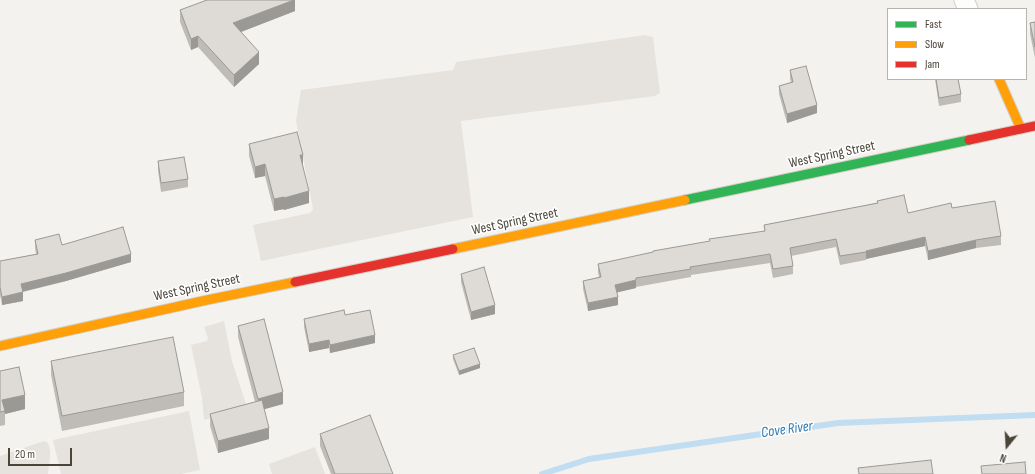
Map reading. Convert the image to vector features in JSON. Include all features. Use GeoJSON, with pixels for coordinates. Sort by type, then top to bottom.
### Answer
{"type":"FeatureCollection","features":[{"type":"Feature","properties":{"kind":"main road"},"geometry":{"type":"LineString","coordinates":[[999,80],[1021,129]]}},
{"type":"Feature","properties":{"kind":"main road","name":"West Spring Street"},"geometry":{"type":"LineString","coordinates":[[0,346],[214,299],[1035,126]]}},
{"type":"Feature","properties":{"kind":"shaded area"},"geometry":{"type":"Polygon","coordinates":[[[645,35],[653,37],[660,93],[655,96],[461,121],[473,217],[261,261],[253,225],[310,213],[313,209],[296,121],[301,90],[453,70],[456,62],[645,35]]]}},
{"type":"Feature","properties":{"kind":"shaded area"},"geometry":{"type":"Polygon","coordinates":[[[224,321],[232,361],[247,407],[204,420],[202,398],[191,345],[207,341],[208,338],[204,327],[224,321]]]}},
{"type":"Feature","properties":{"kind":"shaded area"},"geometry":{"type":"Polygon","coordinates":[[[189,411],[200,470],[181,474],[61,474],[53,440],[189,411]]]}},
{"type":"Feature","properties":{"kind":"shaded area"},"geometry":{"type":"Polygon","coordinates":[[[44,441],[48,443],[50,449],[48,474],[0,474],[0,456],[44,441]]]}},
{"type":"Feature","properties":{"kind":"shaded area"},"geometry":{"type":"Polygon","coordinates":[[[315,447],[325,474],[272,474],[269,464],[315,447]]]}},
{"type":"Feature","properties":{"kind":"building"},"geometry":{"type":"Polygon","coordinates":[[[207,0],[294,0],[233,23],[259,52],[234,75],[198,36],[191,39],[180,10],[207,0]]]}},
{"type":"Feature","properties":{"kind":"building"},"geometry":{"type":"Polygon","coordinates":[[[1035,22],[1035,47],[1030,23],[1035,22]]]}},
{"type":"Feature","properties":{"kind":"building"},"geometry":{"type":"Polygon","coordinates":[[[806,66],[817,105],[787,114],[779,86],[793,82],[790,70],[806,66]]]}},
{"type":"Feature","properties":{"kind":"building"},"geometry":{"type":"Polygon","coordinates":[[[936,80],[958,80],[961,94],[939,98],[936,80]]]}},
{"type":"Feature","properties":{"kind":"building"},"geometry":{"type":"Polygon","coordinates":[[[297,132],[303,155],[300,155],[309,191],[284,198],[274,199],[265,164],[255,167],[249,144],[297,132]]]}},
{"type":"Feature","properties":{"kind":"building"},"geometry":{"type":"Polygon","coordinates":[[[184,157],[188,179],[161,183],[158,161],[184,157]]]}},
{"type":"Feature","properties":{"kind":"building"},"geometry":{"type":"Polygon","coordinates":[[[904,195],[908,213],[951,203],[952,208],[995,201],[1001,236],[928,251],[925,237],[866,252],[840,256],[836,239],[790,248],[793,266],[773,269],[770,254],[690,267],[691,269],[636,278],[636,280],[615,285],[618,297],[588,303],[583,281],[601,277],[598,264],[653,251],[710,241],[709,239],[765,231],[764,225],[878,203],[877,201],[904,195]]]}},
{"type":"Feature","properties":{"kind":"building"},"geometry":{"type":"Polygon","coordinates":[[[123,227],[131,254],[66,273],[21,284],[23,292],[2,297],[0,287],[0,261],[38,254],[35,240],[59,234],[62,245],[123,227]]]}},
{"type":"Feature","properties":{"kind":"building"},"geometry":{"type":"Polygon","coordinates":[[[484,267],[495,305],[471,312],[461,274],[484,267]]]}},
{"type":"Feature","properties":{"kind":"building"},"geometry":{"type":"Polygon","coordinates":[[[344,310],[345,315],[370,310],[375,335],[330,345],[329,340],[309,344],[304,319],[344,310]]]}},
{"type":"Feature","properties":{"kind":"building"},"geometry":{"type":"Polygon","coordinates":[[[264,319],[283,392],[258,399],[238,326],[264,319]]]}},
{"type":"Feature","properties":{"kind":"building"},"geometry":{"type":"Polygon","coordinates":[[[173,337],[184,392],[62,416],[51,361],[173,337]]]}},
{"type":"Feature","properties":{"kind":"building"},"geometry":{"type":"Polygon","coordinates":[[[474,348],[480,364],[459,371],[453,355],[474,348]]]}},
{"type":"Feature","properties":{"kind":"building"},"geometry":{"type":"Polygon","coordinates":[[[19,367],[25,395],[2,400],[5,411],[0,412],[0,371],[19,367]]]}},
{"type":"Feature","properties":{"kind":"building"},"geometry":{"type":"Polygon","coordinates":[[[262,400],[269,428],[218,441],[210,414],[262,400]]]}},
{"type":"Feature","properties":{"kind":"building"},"geometry":{"type":"Polygon","coordinates":[[[370,415],[393,474],[335,474],[320,434],[370,415]]]}},
{"type":"Feature","properties":{"kind":"building"},"geometry":{"type":"Polygon","coordinates":[[[931,460],[933,474],[859,474],[858,468],[931,460]]]}},
{"type":"Feature","properties":{"kind":"building"},"geometry":{"type":"Polygon","coordinates":[[[1025,462],[1026,474],[982,474],[981,466],[1025,462]]]}},
{"type":"Feature","properties":{"kind":"waterway","name":"Cove River"},"geometry":{"type":"LineString","coordinates":[[542,474],[589,459],[838,423],[1035,415]]}},
{"type":"Feature","properties":{"kind":"traffic: fast"},"geometry":{"type":"LineString","coordinates":[[685,200],[969,140]]}},
{"type":"Feature","properties":{"kind":"traffic: slow"},"geometry":{"type":"LineString","coordinates":[[999,80],[1021,129]]}},
{"type":"Feature","properties":{"kind":"traffic: slow"},"geometry":{"type":"LineString","coordinates":[[453,249],[685,200]]}},
{"type":"Feature","properties":{"kind":"traffic: slow"},"geometry":{"type":"LineString","coordinates":[[0,346],[295,282]]}},
{"type":"Feature","properties":{"kind":"traffic: jam"},"geometry":{"type":"LineString","coordinates":[[969,140],[1035,126]]}},
{"type":"Feature","properties":{"kind":"traffic: jam"},"geometry":{"type":"LineString","coordinates":[[295,282],[453,249]]}}]}
